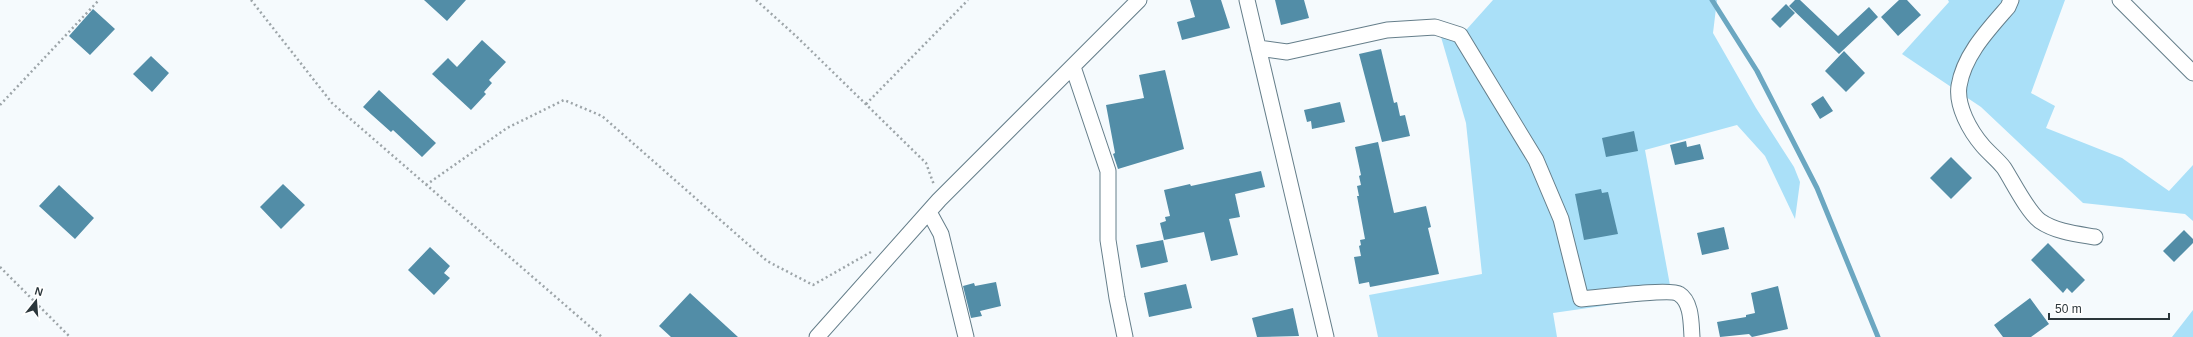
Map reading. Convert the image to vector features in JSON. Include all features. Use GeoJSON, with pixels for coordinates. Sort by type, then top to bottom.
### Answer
{"type":"FeatureCollection","features":[{"type":"Feature","properties":{"kind":"street"},"geometry":{"type":"LineString","coordinates":[[817,337],[939,200],[1139,0]]}},
{"type":"Feature","properties":{"kind":"street"},"geometry":{"type":"LineString","coordinates":[[1247,0],[1326,337]]}},
{"type":"Feature","properties":{"kind":"street"},"geometry":{"type":"LineString","coordinates":[[2011,0],[2008,7],[1976,47],[1964,67],[1959,87],[1962,112],[1982,145],[2003,167],[2017,190],[2040,220],[2064,231],[2095,236]]}},
{"type":"Feature","properties":{"kind":"street"},"geometry":{"type":"LineString","coordinates":[[2120,0],[2193,73]]}},
{"type":"Feature","properties":{"kind":"street"},"geometry":{"type":"LineString","coordinates":[[1258,48],[1287,52],[1387,30],[1436,27],[1460,36],[1536,160],[1560,220],[1581,299],[1662,291],[1679,294],[1688,304],[1692,337]]}},
{"type":"Feature","properties":{"kind":"street"},"geometry":{"type":"LineString","coordinates":[[1073,67],[1108,171],[1108,240],[1125,337]]}},
{"type":"Feature","properties":{"kind":"street"},"geometry":{"type":"LineString","coordinates":[[929,212],[941,234],[966,337]]}},
{"type":"Feature","properties":{"kind":"path"},"geometry":{"type":"LineString","coordinates":[[0,104],[99,0]]}},
{"type":"Feature","properties":{"kind":"path"},"geometry":{"type":"LineString","coordinates":[[251,0],[332,103],[602,337]]}},
{"type":"Feature","properties":{"kind":"path"},"geometry":{"type":"LineString","coordinates":[[756,0],[926,163],[939,200]]}},
{"type":"Feature","properties":{"kind":"path"},"geometry":{"type":"LineString","coordinates":[[866,104],[968,0]]}},
{"type":"Feature","properties":{"kind":"path"},"geometry":{"type":"LineString","coordinates":[[426,185],[507,128],[564,100],[602,116],[767,261],[813,285],[874,250]]}},
{"type":"Feature","properties":{"kind":"path"},"geometry":{"type":"LineString","coordinates":[[0,267],[70,337]]}},
{"type":"Feature","properties":{"kind":"shaded area"},"geometry":{"type":"Polygon","coordinates":[[[1493,0],[1717,0],[1713,33],[1756,108],[1794,167],[1800,182],[1795,219],[1765,156],[1737,125],[1645,150],[1672,296],[1553,313],[1557,337],[1378,337],[1369,295],[1482,274],[1466,123],[1441,37],[1467,29],[1493,0]]]}},
{"type":"Feature","properties":{"kind":"shaded area"},"geometry":{"type":"Polygon","coordinates":[[[1948,0],[2065,0],[2031,93],[2055,106],[2046,128],[2122,158],[2169,191],[2193,165],[2193,221],[2185,214],[2083,203],[1981,107],[1902,54],[1949,2],[1948,0]]]}},
{"type":"Feature","properties":{"kind":"shaded area"},"geometry":{"type":"Polygon","coordinates":[[[2193,310],[2193,337],[2172,337],[2193,310]]]}},
{"type":"Feature","properties":{"kind":"building"},"geometry":{"type":"Polygon","coordinates":[[[424,0],[466,0],[447,21],[424,0]]]}},
{"type":"Feature","properties":{"kind":"building"},"geometry":{"type":"Polygon","coordinates":[[[1190,0],[1221,0],[1230,28],[1182,40],[1177,22],[1195,17],[1190,0]]]}},
{"type":"Feature","properties":{"kind":"building"},"geometry":{"type":"Polygon","coordinates":[[[1275,0],[1304,0],[1309,18],[1281,25],[1275,0]]]}},
{"type":"Feature","properties":{"kind":"building"},"geometry":{"type":"Polygon","coordinates":[[[1795,0],[1800,0],[1838,36],[1869,7],[1878,17],[1839,54],[1789,6],[1795,0]]]}},
{"type":"Feature","properties":{"kind":"building"},"geometry":{"type":"Polygon","coordinates":[[[1899,0],[1907,0],[1921,15],[1898,36],[1881,17],[1899,0]]]}},
{"type":"Feature","properties":{"kind":"building"},"geometry":{"type":"Polygon","coordinates":[[[1786,4],[1795,13],[1780,28],[1771,19],[1786,4]]]}},
{"type":"Feature","properties":{"kind":"building"},"geometry":{"type":"Polygon","coordinates":[[[93,9],[115,29],[90,55],[69,36],[93,9]]]}},
{"type":"Feature","properties":{"kind":"building"},"geometry":{"type":"Polygon","coordinates":[[[482,40],[506,62],[489,80],[492,83],[484,92],[486,94],[471,110],[432,74],[448,58],[457,67],[482,40]]]}},
{"type":"Feature","properties":{"kind":"building"},"geometry":{"type":"Polygon","coordinates":[[[1381,49],[1394,103],[1397,102],[1400,116],[1405,115],[1410,136],[1382,142],[1359,54],[1381,49]]]}},
{"type":"Feature","properties":{"kind":"building"},"geometry":{"type":"Polygon","coordinates":[[[1844,51],[1865,73],[1846,92],[1825,71],[1844,51]]]}},
{"type":"Feature","properties":{"kind":"building"},"geometry":{"type":"Polygon","coordinates":[[[151,56],[169,73],[152,92],[133,74],[151,56]]]}},
{"type":"Feature","properties":{"kind":"building"},"geometry":{"type":"Polygon","coordinates":[[[1165,70],[1184,149],[1118,169],[1113,154],[1115,153],[1106,105],[1144,98],[1139,75],[1165,70]]]}},
{"type":"Feature","properties":{"kind":"building"},"geometry":{"type":"Polygon","coordinates":[[[379,90],[436,143],[422,157],[393,130],[391,132],[363,107],[379,90]]]}},
{"type":"Feature","properties":{"kind":"building"},"geometry":{"type":"Polygon","coordinates":[[[1823,96],[1833,111],[1820,119],[1811,104],[1823,96]]]}},
{"type":"Feature","properties":{"kind":"building"},"geometry":{"type":"Polygon","coordinates":[[[1340,102],[1345,122],[1312,129],[1311,121],[1307,122],[1304,110],[1340,102]]]}},
{"type":"Feature","properties":{"kind":"building"},"geometry":{"type":"Polygon","coordinates":[[[1634,131],[1638,151],[1606,157],[1602,138],[1634,131]]]}},
{"type":"Feature","properties":{"kind":"building"},"geometry":{"type":"Polygon","coordinates":[[[1686,141],[1687,147],[1700,144],[1704,159],[1675,165],[1670,145],[1686,141]]]}},
{"type":"Feature","properties":{"kind":"building"},"geometry":{"type":"Polygon","coordinates":[[[1378,142],[1394,213],[1426,206],[1431,227],[1428,228],[1439,274],[1370,287],[1369,282],[1359,284],[1354,257],[1361,256],[1359,246],[1361,245],[1360,240],[1365,239],[1357,196],[1359,196],[1357,186],[1361,185],[1359,176],[1361,175],[1355,147],[1378,142]]]}},
{"type":"Feature","properties":{"kind":"building"},"geometry":{"type":"Polygon","coordinates":[[[1951,157],[1972,178],[1951,199],[1930,178],[1951,157]]]}},
{"type":"Feature","properties":{"kind":"building"},"geometry":{"type":"Polygon","coordinates":[[[1261,171],[1265,187],[1235,194],[1240,217],[1229,219],[1238,255],[1211,261],[1204,232],[1164,240],[1160,223],[1166,221],[1165,217],[1170,216],[1164,190],[1190,184],[1191,186],[1261,171]]]}},
{"type":"Feature","properties":{"kind":"building"},"geometry":{"type":"Polygon","coordinates":[[[283,184],[305,205],[281,229],[260,207],[283,184]]]}},
{"type":"Feature","properties":{"kind":"building"},"geometry":{"type":"Polygon","coordinates":[[[59,185],[94,218],[75,239],[39,206],[59,185]]]}},
{"type":"Feature","properties":{"kind":"building"},"geometry":{"type":"Polygon","coordinates":[[[1601,189],[1602,193],[1608,192],[1618,234],[1584,240],[1575,194],[1601,189]]]}},
{"type":"Feature","properties":{"kind":"building"},"geometry":{"type":"Polygon","coordinates":[[[1724,227],[1729,249],[1702,255],[1697,233],[1724,227]]]}},
{"type":"Feature","properties":{"kind":"building"},"geometry":{"type":"Polygon","coordinates":[[[2184,230],[2193,239],[2193,243],[2174,262],[2163,251],[2184,230]]]}},
{"type":"Feature","properties":{"kind":"building"},"geometry":{"type":"Polygon","coordinates":[[[1163,240],[1168,262],[1141,268],[1136,245],[1163,240]]]}},
{"type":"Feature","properties":{"kind":"building"},"geometry":{"type":"Polygon","coordinates":[[[2048,243],[2085,280],[2072,293],[2067,288],[2063,293],[2031,260],[2048,243]]]}},
{"type":"Feature","properties":{"kind":"building"},"geometry":{"type":"Polygon","coordinates":[[[430,247],[450,266],[444,273],[450,278],[434,295],[408,270],[430,247]]]}},
{"type":"Feature","properties":{"kind":"building"},"geometry":{"type":"Polygon","coordinates":[[[996,282],[1001,306],[980,311],[982,316],[971,318],[963,286],[974,283],[975,286],[996,282]]]}},
{"type":"Feature","properties":{"kind":"building"},"geometry":{"type":"Polygon","coordinates":[[[1186,284],[1192,308],[1149,317],[1144,293],[1186,284]]]}},
{"type":"Feature","properties":{"kind":"building"},"geometry":{"type":"Polygon","coordinates":[[[1778,286],[1788,329],[1752,337],[1749,334],[1720,337],[1717,322],[1746,317],[1746,315],[1755,313],[1751,293],[1778,286]]]}},
{"type":"Feature","properties":{"kind":"building"},"geometry":{"type":"Polygon","coordinates":[[[690,293],[738,337],[671,337],[659,326],[690,293]]]}},
{"type":"Feature","properties":{"kind":"building"},"geometry":{"type":"Polygon","coordinates":[[[2030,298],[2049,324],[2031,337],[2003,337],[1994,325],[2030,298]]]}},
{"type":"Feature","properties":{"kind":"building"},"geometry":{"type":"Polygon","coordinates":[[[1293,308],[1299,336],[1257,337],[1252,318],[1293,308]]]}},
{"type":"Feature","properties":{"kind":"waterway"},"geometry":{"type":"LineString","coordinates":[[1712,0],[1757,71],[1817,188],[1878,337]]}}]}
